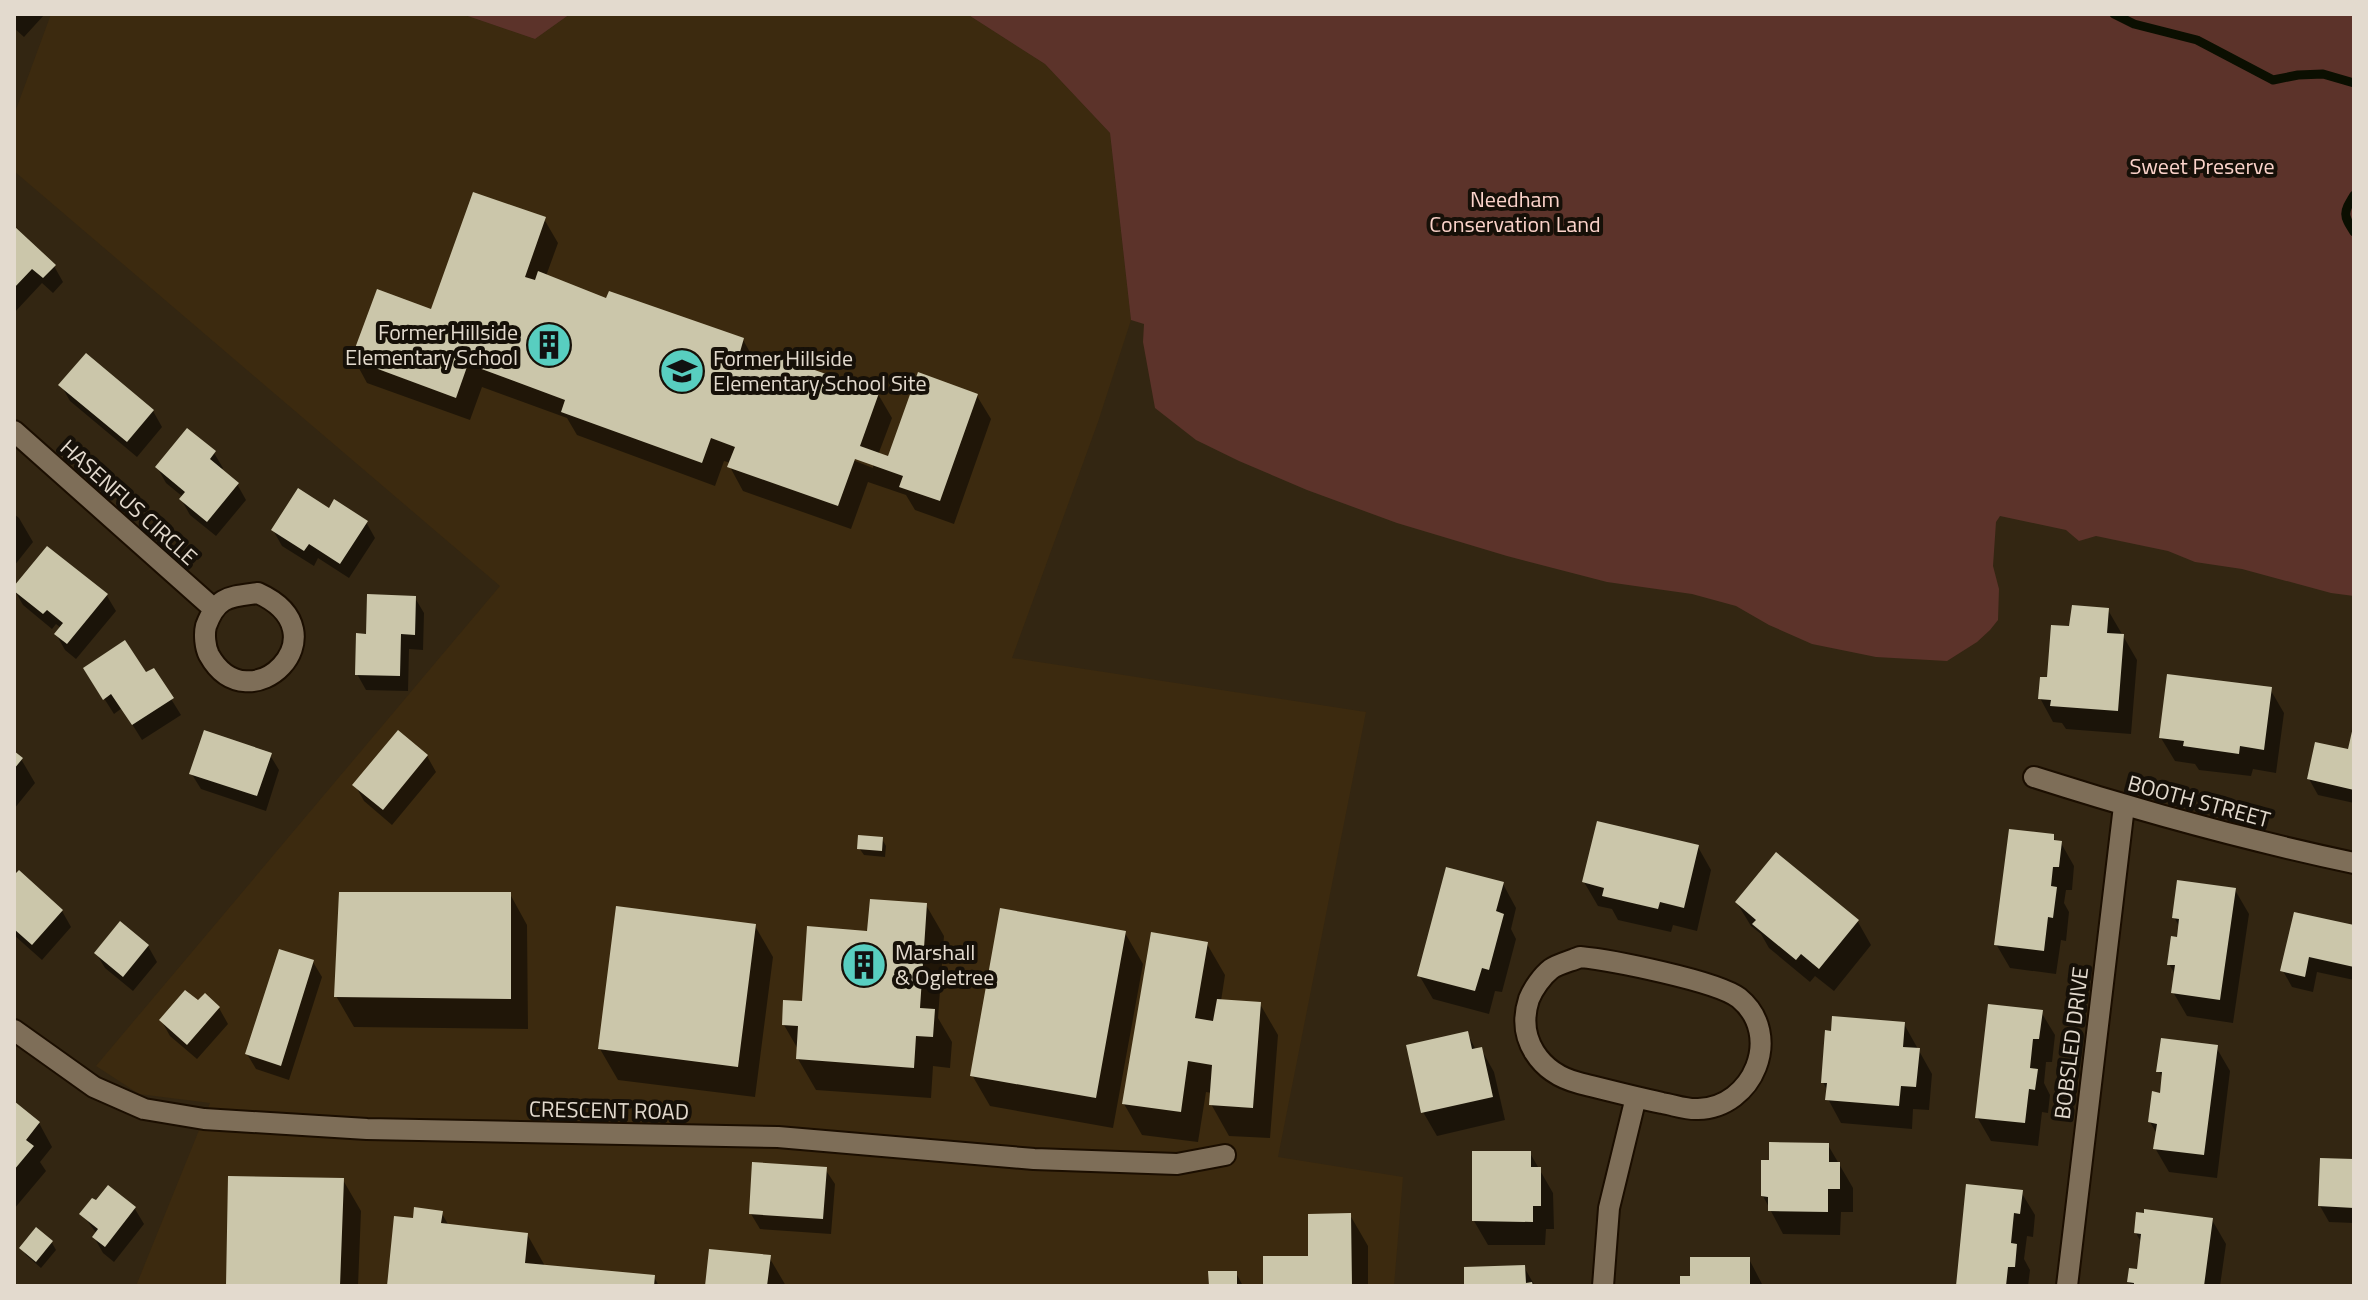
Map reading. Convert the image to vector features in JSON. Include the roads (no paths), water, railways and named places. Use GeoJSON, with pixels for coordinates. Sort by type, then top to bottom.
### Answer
{"type":"FeatureCollection","features":[{"type":"Feature","properties":{"kind":"street","name":"HASENFUS CIRCLE"},"geometry":{"type":"LineString","coordinates":[[14,431],[213,608]]}},
{"type":"Feature","properties":{"kind":"street"},"geometry":{"type":"LineString","coordinates":[[258,593],[277,602],[292,621],[295,641],[284,666],[264,680],[241,682],[221,673],[207,652],[205,631],[213,608],[230,597],[258,593]]}},
{"type":"Feature","properties":{"kind":"street","name":"BOOTH STREET"},"geometry":{"type":"LineString","coordinates":[[2034,777],[2124,806],[2264,844],[2354,863]]}},
{"type":"Feature","properties":{"kind":"street","name":"BOBSLED DRIVE"},"geometry":{"type":"LineString","coordinates":[[2067,1286],[2124,806]]}},
{"type":"Feature","properties":{"kind":"street"},"geometry":{"type":"LineString","coordinates":[[1580,957],[1604,959],[1718,987],[1739,998],[1753,1015],[1761,1042],[1760,1061],[1748,1086],[1734,1099],[1716,1107],[1695,1110],[1636,1097],[1564,1079],[1549,1070],[1535,1055],[1525,1033],[1525,1012],[1532,990],[1551,969],[1580,957]]}},
{"type":"Feature","properties":{"kind":"street","name":"CRESCENT ROAD"},"geometry":{"type":"LineString","coordinates":[[14,1030],[94,1087],[144,1109],[204,1119],[367,1129],[778,1137],[1034,1159],[1177,1164],[1225,1155]]}},
{"type":"Feature","properties":{"kind":"street"},"geometry":{"type":"LineString","coordinates":[[1603,1286],[1609,1208],[1636,1097]]}},
{"type":"Feature","properties":{"kind":"waterway"},"geometry":{"type":"LineString","coordinates":[[2114,14],[2134,24],[2197,40],[2273,80],[2323,74],[2354,83]]}},
{"type":"Feature","properties":{"kind":"waterway"},"geometry":{"type":"LineString","coordinates":[[2354,195],[2346,214],[2354,232]]}},
{"type":"Feature","properties":{"kind":"place","name":"Former Hillside Elementary School"},"geometry":{"type":"Point","coordinates":[549,345]}},
{"type":"Feature","properties":{"kind":"place","name":"Former Hillside Elementary School Site"},"geometry":{"type":"Point","coordinates":[682,371]}},
{"type":"Feature","properties":{"kind":"place","name":"Marshall & Ogletree"},"geometry":{"type":"Point","coordinates":[864,965]}},
{"type":"Feature","properties":{"kind":"park label","name":"Sweet Preserve"},"geometry":{"type":"Point","coordinates":[2202,166]}},
{"type":"Feature","properties":{"kind":"park label","name":"Needham Conservation Land"},"geometry":{"type":"Point","coordinates":[1515,212]}}]}
